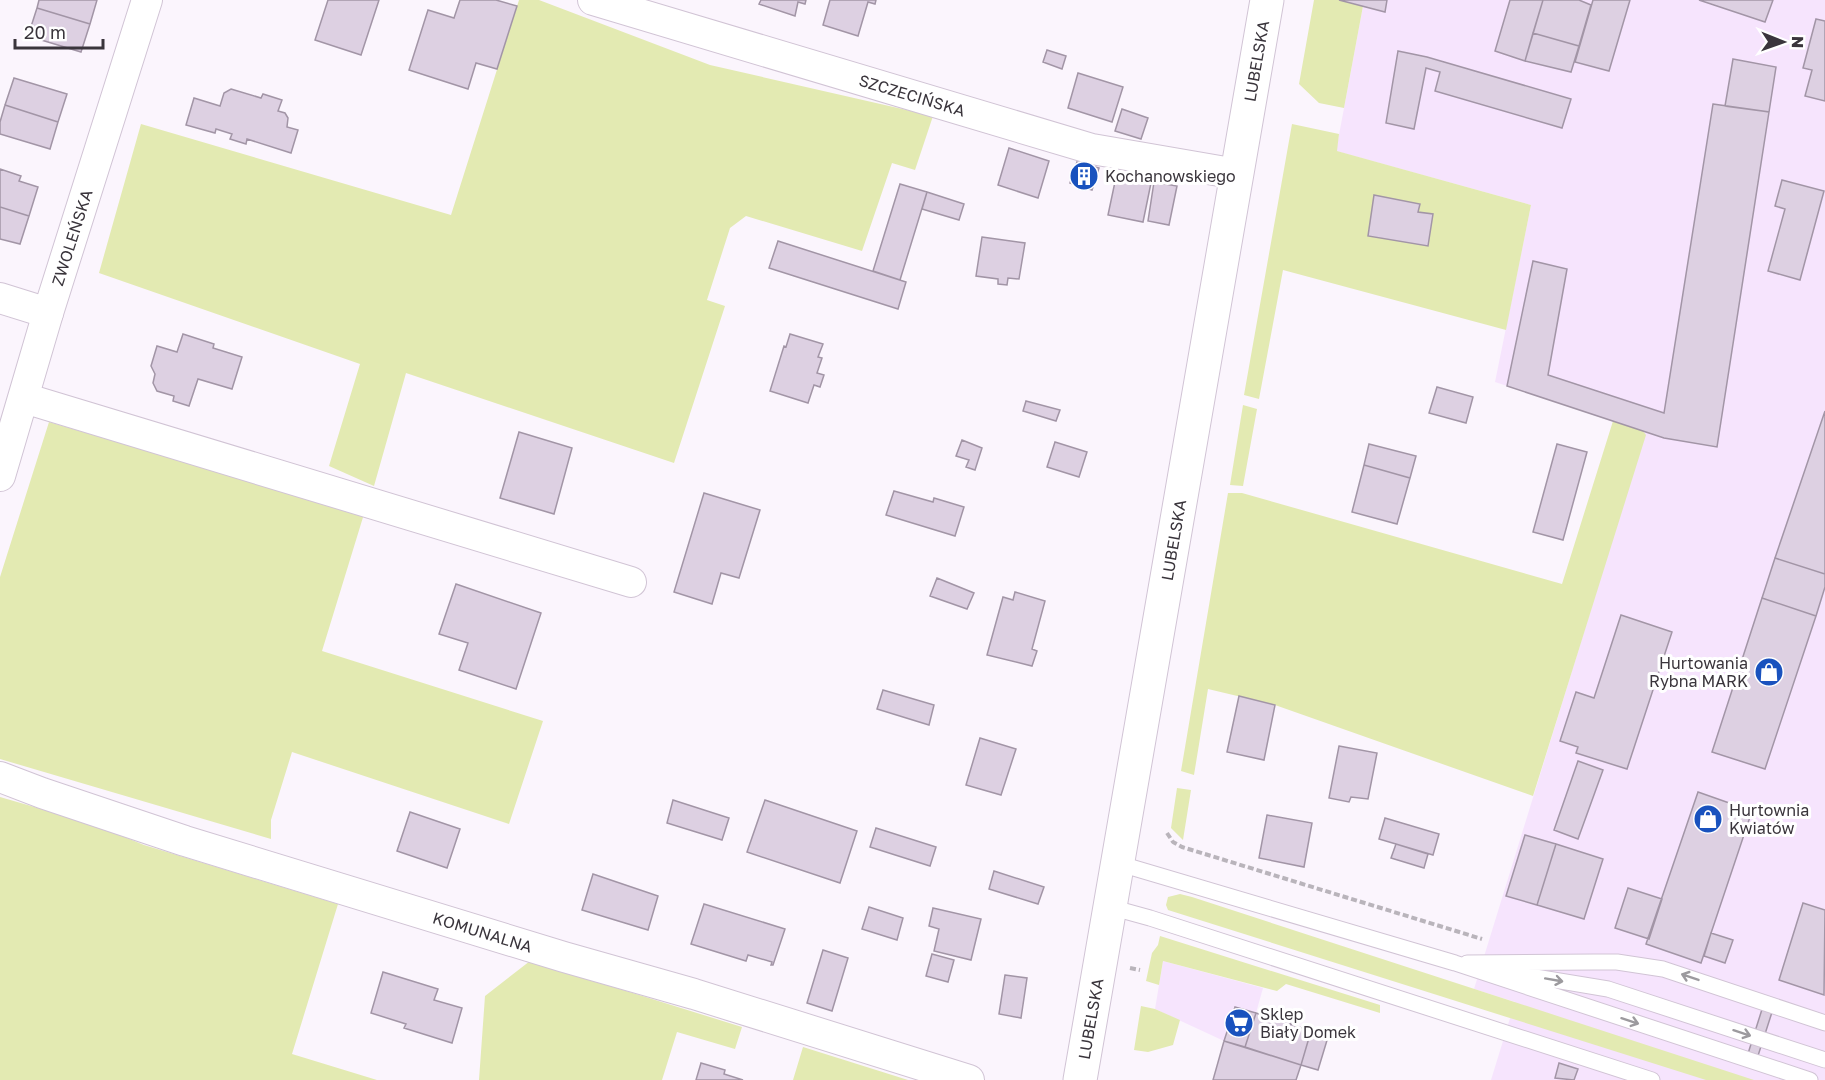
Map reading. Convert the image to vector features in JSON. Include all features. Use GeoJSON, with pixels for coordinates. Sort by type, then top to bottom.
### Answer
{"type":"FeatureCollection","features":[{"type":"Feature","properties":{"kind":"main road","name":"LUBELSKA"},"geometry":{"type":"LineString","coordinates":[[1080,1080],[1267,0]]}},
{"type":"Feature","properties":{"kind":"street","name":"ZWOLEŃSKA"},"geometry":{"type":"LineString","coordinates":[[0,476],[48,313],[147,0]]}},
{"type":"Feature","properties":{"kind":"street","name":"SZCZECIŃSKA"},"geometry":{"type":"LineString","coordinates":[[592,0],[1092,149],[1237,174]]}},
{"type":"Feature","properties":{"kind":"street"},"geometry":{"type":"LineString","coordinates":[[0,298],[48,313]]}},
{"type":"Feature","properties":{"kind":"street"},"geometry":{"type":"LineString","coordinates":[[24,398],[631,582]]}},
{"type":"Feature","properties":{"kind":"street","name":"KOMUNALNA"},"geometry":{"type":"LineString","coordinates":[[0,777],[185,841],[564,957],[694,994],[969,1080]]}},
{"type":"Feature","properties":{"kind":"lane"},"geometry":{"type":"LineString","coordinates":[[1117,863],[1455,963],[1810,1080]]}},
{"type":"Feature","properties":{"kind":"lane"},"geometry":{"type":"LineString","coordinates":[[1110,907],[1652,1080]]}},
{"type":"Feature","properties":{"kind":"lane"},"geometry":{"type":"LineString","coordinates":[[1455,963],[1594,962],[1651,967],[1680,974],[1825,1023]]}},
{"type":"Feature","properties":{"kind":"lane"},"geometry":{"type":"LineString","coordinates":[[1455,963],[1608,989],[1825,1060]]}},
{"type":"Feature","properties":{"kind":"path"},"geometry":{"type":"LineString","coordinates":[[1167,833],[1173,842],[1193,851],[1488,941]]}},
{"type":"Feature","properties":{"kind":"shaded area"},"geometry":{"type":"Polygon","coordinates":[[[1339,0],[1593,0],[1575,62],[1609,71],[1630,0],[1825,0],[1825,1080],[1491,1080],[1515,1002],[1474,989],[1605,564],[1643,431],[1495,382],[1531,205],[1336,151],[1363,6],[1339,0]]]}},
{"type":"Feature","properties":{"kind":"shaded area"},"geometry":{"type":"Polygon","coordinates":[[[1163,961],[1263,988],[1256,1013],[1235,1007],[1224,1041],[1155,1009],[1163,961]]]}},
{"type":"Feature","properties":{"kind":"green space"},"geometry":{"type":"Polygon","coordinates":[[[519,0],[539,0],[710,65],[933,116],[915,170],[892,163],[862,251],[746,216],[730,228],[707,300],[725,306],[674,463],[406,373],[374,486],[329,466],[360,364],[99,273],[141,124],[451,215],[519,0]]]}},
{"type":"Feature","properties":{"kind":"green space"},"geometry":{"type":"Polygon","coordinates":[[[1314,0],[1339,0],[1363,6],[1344,108],[1319,103],[1299,84],[1314,0]]]}},
{"type":"Feature","properties":{"kind":"green space"},"geometry":{"type":"Polygon","coordinates":[[[1292,124],[1339,134],[1337,151],[1531,205],[1506,330],[1283,270],[1259,399],[1244,395],[1292,124]]]}},
{"type":"Feature","properties":{"kind":"green space"},"geometry":{"type":"Polygon","coordinates":[[[1243,405],[1257,409],[1243,486],[1230,485],[1243,405]]]}},
{"type":"Feature","properties":{"kind":"green space"},"geometry":{"type":"Polygon","coordinates":[[[1613,421],[1643,431],[1646,435],[1533,796],[1275,705],[1208,689],[1194,775],[1181,771],[1228,493],[1242,493],[1562,584],[1613,421]]]}},
{"type":"Feature","properties":{"kind":"green space"},"geometry":{"type":"Polygon","coordinates":[[[49,422],[364,514],[322,651],[543,721],[509,824],[292,752],[271,820],[271,839],[0,759],[0,577],[49,422]]]}},
{"type":"Feature","properties":{"kind":"green space"},"geometry":{"type":"Polygon","coordinates":[[[1177,788],[1191,790],[1183,840],[1171,828],[1177,788]]]}},
{"type":"Feature","properties":{"kind":"green space"},"geometry":{"type":"Polygon","coordinates":[[[0,797],[93,824],[144,845],[338,904],[292,1054],[377,1080],[0,1080],[0,797]]]}},
{"type":"Feature","properties":{"kind":"green space"},"geometry":{"type":"Polygon","coordinates":[[[1180,894],[1754,1080],[1706,1080],[1168,910],[1166,905],[1168,897],[1180,894]]]}},
{"type":"Feature","properties":{"kind":"green space"},"geometry":{"type":"Polygon","coordinates":[[[1160,936],[1380,1005],[1380,1013],[1286,984],[1277,991],[1163,961],[1159,985],[1146,981],[1152,953],[1158,945],[1160,936]]]}},
{"type":"Feature","properties":{"kind":"green space"},"geometry":{"type":"Polygon","coordinates":[[[530,961],[742,1027],[735,1049],[677,1032],[662,1080],[479,1080],[485,996],[530,961]]]}},
{"type":"Feature","properties":{"kind":"green space"},"geometry":{"type":"Polygon","coordinates":[[[1141,1006],[1155,1009],[1180,1020],[1173,1045],[1148,1052],[1134,1050],[1141,1006]]]}},
{"type":"Feature","properties":{"kind":"green space"},"geometry":{"type":"Polygon","coordinates":[[[803,1047],[908,1080],[793,1080],[803,1047]]]}},
{"type":"Feature","properties":{"kind":"building"},"geometry":{"type":"Polygon","coordinates":[[[39,0],[97,0],[90,24],[37,8],[39,0]]]}},
{"type":"Feature","properties":{"kind":"building"},"geometry":{"type":"Polygon","coordinates":[[[328,0],[379,0],[361,55],[315,40],[328,0]]]}},
{"type":"Feature","properties":{"kind":"building"},"geometry":{"type":"Polygon","coordinates":[[[460,0],[496,0],[517,6],[497,69],[476,63],[468,89],[409,70],[428,10],[454,18],[460,0]]]}},
{"type":"Feature","properties":{"kind":"building"},"geometry":{"type":"Polygon","coordinates":[[[761,0],[806,0],[805,4],[798,2],[795,16],[759,4],[761,0]]]}},
{"type":"Feature","properties":{"kind":"building"},"geometry":{"type":"Polygon","coordinates":[[[830,0],[876,0],[875,4],[868,2],[858,36],[823,25],[830,0]]]}},
{"type":"Feature","properties":{"kind":"building"},"geometry":{"type":"Polygon","coordinates":[[[1339,0],[1387,0],[1385,12],[1339,0]]]}},
{"type":"Feature","properties":{"kind":"building"},"geometry":{"type":"Polygon","coordinates":[[[1510,0],[1543,0],[1525,61],[1495,51],[1510,0]]]}},
{"type":"Feature","properties":{"kind":"building"},"geometry":{"type":"Polygon","coordinates":[[[1543,0],[1579,0],[1591,5],[1579,46],[1533,33],[1543,0]]]}},
{"type":"Feature","properties":{"kind":"building"},"geometry":{"type":"Polygon","coordinates":[[[1593,0],[1630,0],[1609,71],[1575,62],[1593,0]]]}},
{"type":"Feature","properties":{"kind":"building"},"geometry":{"type":"Polygon","coordinates":[[[1699,0],[1773,0],[1765,22],[1699,0]]]}},
{"type":"Feature","properties":{"kind":"building"},"geometry":{"type":"Polygon","coordinates":[[[37,8],[90,24],[81,52],[28,36],[37,8]]]}},
{"type":"Feature","properties":{"kind":"building"},"geometry":{"type":"Polygon","coordinates":[[[1816,19],[1825,21],[1825,101],[1805,96],[1812,70],[1803,68],[1816,19]]]}},
{"type":"Feature","properties":{"kind":"building"},"geometry":{"type":"Polygon","coordinates":[[[1533,33],[1579,46],[1571,72],[1525,61],[1533,33]]]}},
{"type":"Feature","properties":{"kind":"building"},"geometry":{"type":"Polygon","coordinates":[[[1047,50],[1066,56],[1062,69],[1043,62],[1047,50]]]}},
{"type":"Feature","properties":{"kind":"building"},"geometry":{"type":"Polygon","coordinates":[[[1398,51],[1427,57],[1571,99],[1562,128],[1435,91],[1440,72],[1426,68],[1414,129],[1386,123],[1398,51]]]}},
{"type":"Feature","properties":{"kind":"building"},"geometry":{"type":"Polygon","coordinates":[[[1733,59],[1776,67],[1769,112],[1725,106],[1733,59]]]}},
{"type":"Feature","properties":{"kind":"building"},"geometry":{"type":"Polygon","coordinates":[[[1078,73],[1123,87],[1112,122],[1068,108],[1078,73]]]}},
{"type":"Feature","properties":{"kind":"building"},"geometry":{"type":"Polygon","coordinates":[[[14,78],[67,94],[58,122],[5,105],[14,78]]]}},
{"type":"Feature","properties":{"kind":"building"},"geometry":{"type":"Polygon","coordinates":[[[231,89],[261,98],[263,94],[282,100],[278,111],[285,113],[288,118],[287,127],[298,130],[291,153],[247,139],[246,144],[230,139],[232,134],[216,129],[215,133],[186,125],[194,98],[220,106],[224,93],[231,89]]]}},
{"type":"Feature","properties":{"kind":"building"},"geometry":{"type":"Polygon","coordinates":[[[1713,104],[1769,112],[1717,447],[1664,438],[1507,386],[1533,261],[1567,269],[1548,375],[1664,413],[1713,104]]]}},
{"type":"Feature","properties":{"kind":"building"},"geometry":{"type":"Polygon","coordinates":[[[5,105],[58,122],[50,149],[0,134],[0,122],[5,105]]]}},
{"type":"Feature","properties":{"kind":"building"},"geometry":{"type":"Polygon","coordinates":[[[1122,109],[1148,118],[1141,139],[1115,131],[1122,109]]]}},
{"type":"Feature","properties":{"kind":"building"},"geometry":{"type":"Polygon","coordinates":[[[1009,148],[1049,161],[1038,198],[998,185],[1009,148]]]}},
{"type":"Feature","properties":{"kind":"building","name":"Kochanowskiego"},"geometry":{"type":"Polygon","coordinates":[[[1077,162],[1099,168],[1092,190],[1070,183],[1077,162]]]}},
{"type":"Feature","properties":{"kind":"building"},"geometry":{"type":"Polygon","coordinates":[[[0,169],[21,176],[19,181],[38,187],[29,216],[0,207],[0,169]]]}},
{"type":"Feature","properties":{"kind":"building"},"geometry":{"type":"Polygon","coordinates":[[[1116,177],[1151,183],[1143,222],[1108,215],[1116,177]]]}},
{"type":"Feature","properties":{"kind":"building"},"geometry":{"type":"Polygon","coordinates":[[[1782,180],[1824,191],[1800,280],[1768,271],[1785,209],[1775,206],[1782,180]]]}},
{"type":"Feature","properties":{"kind":"building"},"geometry":{"type":"Polygon","coordinates":[[[1154,182],[1177,186],[1169,225],[1148,221],[1154,182]]]}},
{"type":"Feature","properties":{"kind":"building"},"geometry":{"type":"Polygon","coordinates":[[[900,184],[927,192],[900,280],[873,271],[900,184]]]}},
{"type":"Feature","properties":{"kind":"building"},"geometry":{"type":"Polygon","coordinates":[[[927,192],[964,204],[959,220],[922,209],[927,192]]]}},
{"type":"Feature","properties":{"kind":"building"},"geometry":{"type":"Polygon","coordinates":[[[1374,195],[1420,204],[1418,212],[1433,214],[1428,246],[1368,236],[1374,195]]]}},
{"type":"Feature","properties":{"kind":"building"},"geometry":{"type":"Polygon","coordinates":[[[0,207],[29,216],[20,244],[0,239],[0,207]]]}},
{"type":"Feature","properties":{"kind":"building"},"geometry":{"type":"Polygon","coordinates":[[[982,237],[1025,243],[1019,279],[1008,278],[1007,285],[998,284],[998,279],[976,276],[982,237]]]}},
{"type":"Feature","properties":{"kind":"building"},"geometry":{"type":"Polygon","coordinates":[[[778,241],[906,282],[898,309],[769,268],[778,241]]]}},
{"type":"Feature","properties":{"kind":"building"},"geometry":{"type":"Polygon","coordinates":[[[183,334],[214,344],[213,348],[242,357],[232,389],[198,379],[189,406],[173,401],[174,396],[157,391],[153,383],[155,374],[151,366],[157,346],[177,352],[183,334]]]}},
{"type":"Feature","properties":{"kind":"building"},"geometry":{"type":"Polygon","coordinates":[[[790,334],[823,344],[818,357],[822,358],[817,373],[824,375],[820,387],[814,385],[808,403],[770,391],[790,334]]]}},
{"type":"Feature","properties":{"kind":"building"},"geometry":{"type":"Polygon","coordinates":[[[1437,387],[1473,397],[1466,423],[1429,413],[1437,387]]]}},
{"type":"Feature","properties":{"kind":"building"},"geometry":{"type":"Polygon","coordinates":[[[1026,401],[1060,410],[1056,421],[1023,411],[1026,401]]]}},
{"type":"Feature","properties":{"kind":"building"},"geometry":{"type":"Polygon","coordinates":[[[1825,411],[1825,574],[1775,558],[1825,411]]]}},
{"type":"Feature","properties":{"kind":"building"},"geometry":{"type":"Polygon","coordinates":[[[519,432],[572,448],[554,514],[500,498],[519,432]]]}},
{"type":"Feature","properties":{"kind":"building"},"geometry":{"type":"Polygon","coordinates":[[[962,440],[982,448],[975,470],[966,467],[969,460],[956,456],[962,440]]]}},
{"type":"Feature","properties":{"kind":"building"},"geometry":{"type":"Polygon","coordinates":[[[1055,442],[1087,452],[1079,477],[1047,467],[1055,442]]]}},
{"type":"Feature","properties":{"kind":"building"},"geometry":{"type":"Polygon","coordinates":[[[1369,444],[1416,456],[1410,478],[1364,465],[1369,444]]]}},
{"type":"Feature","properties":{"kind":"building"},"geometry":{"type":"Polygon","coordinates":[[[1557,444],[1587,452],[1563,540],[1533,532],[1557,444]]]}},
{"type":"Feature","properties":{"kind":"building"},"geometry":{"type":"Polygon","coordinates":[[[1364,465],[1410,478],[1397,524],[1352,512],[1364,465]]]}},
{"type":"Feature","properties":{"kind":"building"},"geometry":{"type":"Polygon","coordinates":[[[894,491],[933,502],[934,498],[964,507],[955,536],[886,515],[894,491]]]}},
{"type":"Feature","properties":{"kind":"building"},"geometry":{"type":"Polygon","coordinates":[[[704,493],[760,510],[739,578],[721,573],[712,604],[674,592],[704,493]]]}},
{"type":"Feature","properties":{"kind":"building"},"geometry":{"type":"Polygon","coordinates":[[[1775,558],[1825,574],[1825,587],[1816,616],[1762,598],[1775,558]]]}},
{"type":"Feature","properties":{"kind":"building"},"geometry":{"type":"Polygon","coordinates":[[[937,578],[974,593],[967,609],[930,596],[937,578]]]}},
{"type":"Feature","properties":{"kind":"building"},"geometry":{"type":"Polygon","coordinates":[[[456,584],[541,613],[516,689],[459,670],[468,643],[439,634],[456,584]]]}},
{"type":"Feature","properties":{"kind":"building"},"geometry":{"type":"Polygon","coordinates":[[[1015,592],[1045,601],[1032,649],[1037,651],[1032,666],[987,655],[1003,597],[1013,600],[1015,592]]]}},
{"type":"Feature","properties":{"kind":"building"},"geometry":{"type":"Polygon","coordinates":[[[1762,598],[1816,616],[1765,769],[1712,752],[1762,598]]]}},
{"type":"Feature","properties":{"kind":"building"},"geometry":{"type":"Polygon","coordinates":[[[1621,615],[1672,632],[1627,769],[1576,753],[1578,747],[1560,741],[1576,692],[1594,698],[1621,615]]]}},
{"type":"Feature","properties":{"kind":"building"},"geometry":{"type":"Polygon","coordinates":[[[883,690],[934,705],[929,725],[877,709],[883,690]]]}},
{"type":"Feature","properties":{"kind":"building"},"geometry":{"type":"Polygon","coordinates":[[[1239,696],[1275,705],[1264,760],[1227,752],[1239,696]]]}},
{"type":"Feature","properties":{"kind":"building"},"geometry":{"type":"Polygon","coordinates":[[[980,738],[1016,749],[1001,795],[966,785],[980,738]]]}},
{"type":"Feature","properties":{"kind":"building"},"geometry":{"type":"Polygon","coordinates":[[[1339,746],[1377,753],[1368,799],[1351,797],[1349,802],[1329,798],[1339,746]]]}},
{"type":"Feature","properties":{"kind":"building"},"geometry":{"type":"Polygon","coordinates":[[[1578,761],[1603,770],[1578,839],[1554,830],[1578,761]]]}},
{"type":"Feature","properties":{"kind":"building"},"geometry":{"type":"Polygon","coordinates":[[[1698,792],[1752,811],[1701,963],[1646,944],[1698,792]]]}},
{"type":"Feature","properties":{"kind":"building"},"geometry":{"type":"Polygon","coordinates":[[[673,800],[729,818],[722,840],[667,823],[673,800]]]}},
{"type":"Feature","properties":{"kind":"building"},"geometry":{"type":"Polygon","coordinates":[[[765,800],[857,831],[840,883],[747,852],[765,800]]]}},
{"type":"Feature","properties":{"kind":"building"},"geometry":{"type":"Polygon","coordinates":[[[410,812],[460,829],[447,868],[397,851],[410,812]]]}},
{"type":"Feature","properties":{"kind":"building"},"geometry":{"type":"Polygon","coordinates":[[[1267,815],[1312,823],[1304,867],[1259,858],[1267,815]]]}},
{"type":"Feature","properties":{"kind":"building"},"geometry":{"type":"Polygon","coordinates":[[[1385,818],[1439,834],[1433,855],[1379,839],[1385,818]]]}},
{"type":"Feature","properties":{"kind":"building"},"geometry":{"type":"Polygon","coordinates":[[[876,828],[936,847],[930,866],[870,847],[876,828]]]}},
{"type":"Feature","properties":{"kind":"building"},"geometry":{"type":"Polygon","coordinates":[[[1525,835],[1556,844],[1537,905],[1506,896],[1525,835]]]}},
{"type":"Feature","properties":{"kind":"building"},"geometry":{"type":"Polygon","coordinates":[[[1396,844],[1428,854],[1424,868],[1391,858],[1396,844]]]}},
{"type":"Feature","properties":{"kind":"building"},"geometry":{"type":"Polygon","coordinates":[[[1556,844],[1603,859],[1584,919],[1537,905],[1556,844]]]}},
{"type":"Feature","properties":{"kind":"building"},"geometry":{"type":"Polygon","coordinates":[[[994,871],[1044,887],[1038,904],[989,889],[994,871]]]}},
{"type":"Feature","properties":{"kind":"building"},"geometry":{"type":"Polygon","coordinates":[[[593,874],[658,896],[648,930],[582,910],[593,874]]]}},
{"type":"Feature","properties":{"kind":"building"},"geometry":{"type":"Polygon","coordinates":[[[1628,888],[1662,899],[1649,939],[1615,928],[1628,888]]]}},
{"type":"Feature","properties":{"kind":"building"},"geometry":{"type":"Polygon","coordinates":[[[1803,903],[1825,910],[1824,995],[1779,980],[1803,903]]]}},
{"type":"Feature","properties":{"kind":"building"},"geometry":{"type":"Polygon","coordinates":[[[704,904],[785,929],[773,965],[771,965],[772,962],[748,955],[746,961],[691,944],[704,904]]]}},
{"type":"Feature","properties":{"kind":"building"},"geometry":{"type":"Polygon","coordinates":[[[869,907],[903,918],[897,940],[862,929],[869,907]]]}},
{"type":"Feature","properties":{"kind":"building"},"geometry":{"type":"Polygon","coordinates":[[[933,908],[981,919],[971,960],[934,951],[939,929],[929,926],[933,908]]]}},
{"type":"Feature","properties":{"kind":"building"},"geometry":{"type":"Polygon","coordinates":[[[1711,933],[1733,940],[1725,963],[1704,956],[1711,933]]]}},
{"type":"Feature","properties":{"kind":"building"},"geometry":{"type":"Polygon","coordinates":[[[823,950],[848,958],[832,1011],[807,1003],[823,950]]]}},
{"type":"Feature","properties":{"kind":"building"},"geometry":{"type":"Polygon","coordinates":[[[932,954],[954,960],[948,982],[926,976],[932,954]]]}},
{"type":"Feature","properties":{"kind":"building"},"geometry":{"type":"Polygon","coordinates":[[[383,972],[438,989],[434,1000],[462,1008],[452,1043],[404,1028],[406,1024],[371,1013],[383,972]]]}},
{"type":"Feature","properties":{"kind":"building"},"geometry":{"type":"Polygon","coordinates":[[[1005,975],[1027,978],[1021,1018],[999,1014],[1005,975]]]}},
{"type":"Feature","properties":{"kind":"building"},"geometry":{"type":"Polygon","coordinates":[[[1764,1003],[1774,1006],[1756,1062],[1746,1060],[1764,1003]]]}},
{"type":"Feature","properties":{"kind":"building"},"geometry":{"type":"Polygon","coordinates":[[[1235,1007],[1256,1013],[1245,1047],[1224,1041],[1235,1007]]]}},
{"type":"Feature","properties":{"kind":"building"},"geometry":{"type":"Polygon","coordinates":[[[1256,1013],[1280,1021],[1282,1015],[1292,1018],[1290,1024],[1311,1031],[1301,1065],[1245,1047],[1256,1013]]]}},
{"type":"Feature","properties":{"kind":"building"},"geometry":{"type":"Polygon","coordinates":[[[1311,1031],[1328,1037],[1318,1070],[1301,1065],[1311,1031]]]}},
{"type":"Feature","properties":{"kind":"building"},"geometry":{"type":"Polygon","coordinates":[[[1224,1041],[1301,1065],[1296,1080],[1213,1080],[1224,1041]]]}},
{"type":"Feature","properties":{"kind":"building"},"geometry":{"type":"Polygon","coordinates":[[[701,1063],[725,1070],[724,1074],[743,1080],[696,1080],[701,1063]]]}},
{"type":"Feature","properties":{"kind":"building"},"geometry":{"type":"Polygon","coordinates":[[[1559,1063],[1578,1069],[1574,1080],[1555,1078],[1559,1063]]]}},
{"type":"Feature","properties":{"kind":"place","name":"Kochanowskiego"},"geometry":{"type":"Point","coordinates":[1084,176]}},
{"type":"Feature","properties":{"kind":"place","name":"Hurtowania Rybna MARK"},"geometry":{"type":"Point","coordinates":[1769,672]}},
{"type":"Feature","properties":{"kind":"place","name":"Hurtownia Kwiatów"},"geometry":{"type":"Point","coordinates":[1708,819]}},
{"type":"Feature","properties":{"kind":"place","name":"Sklep Biały Domek"},"geometry":{"type":"Point","coordinates":[1239,1023]}}]}
